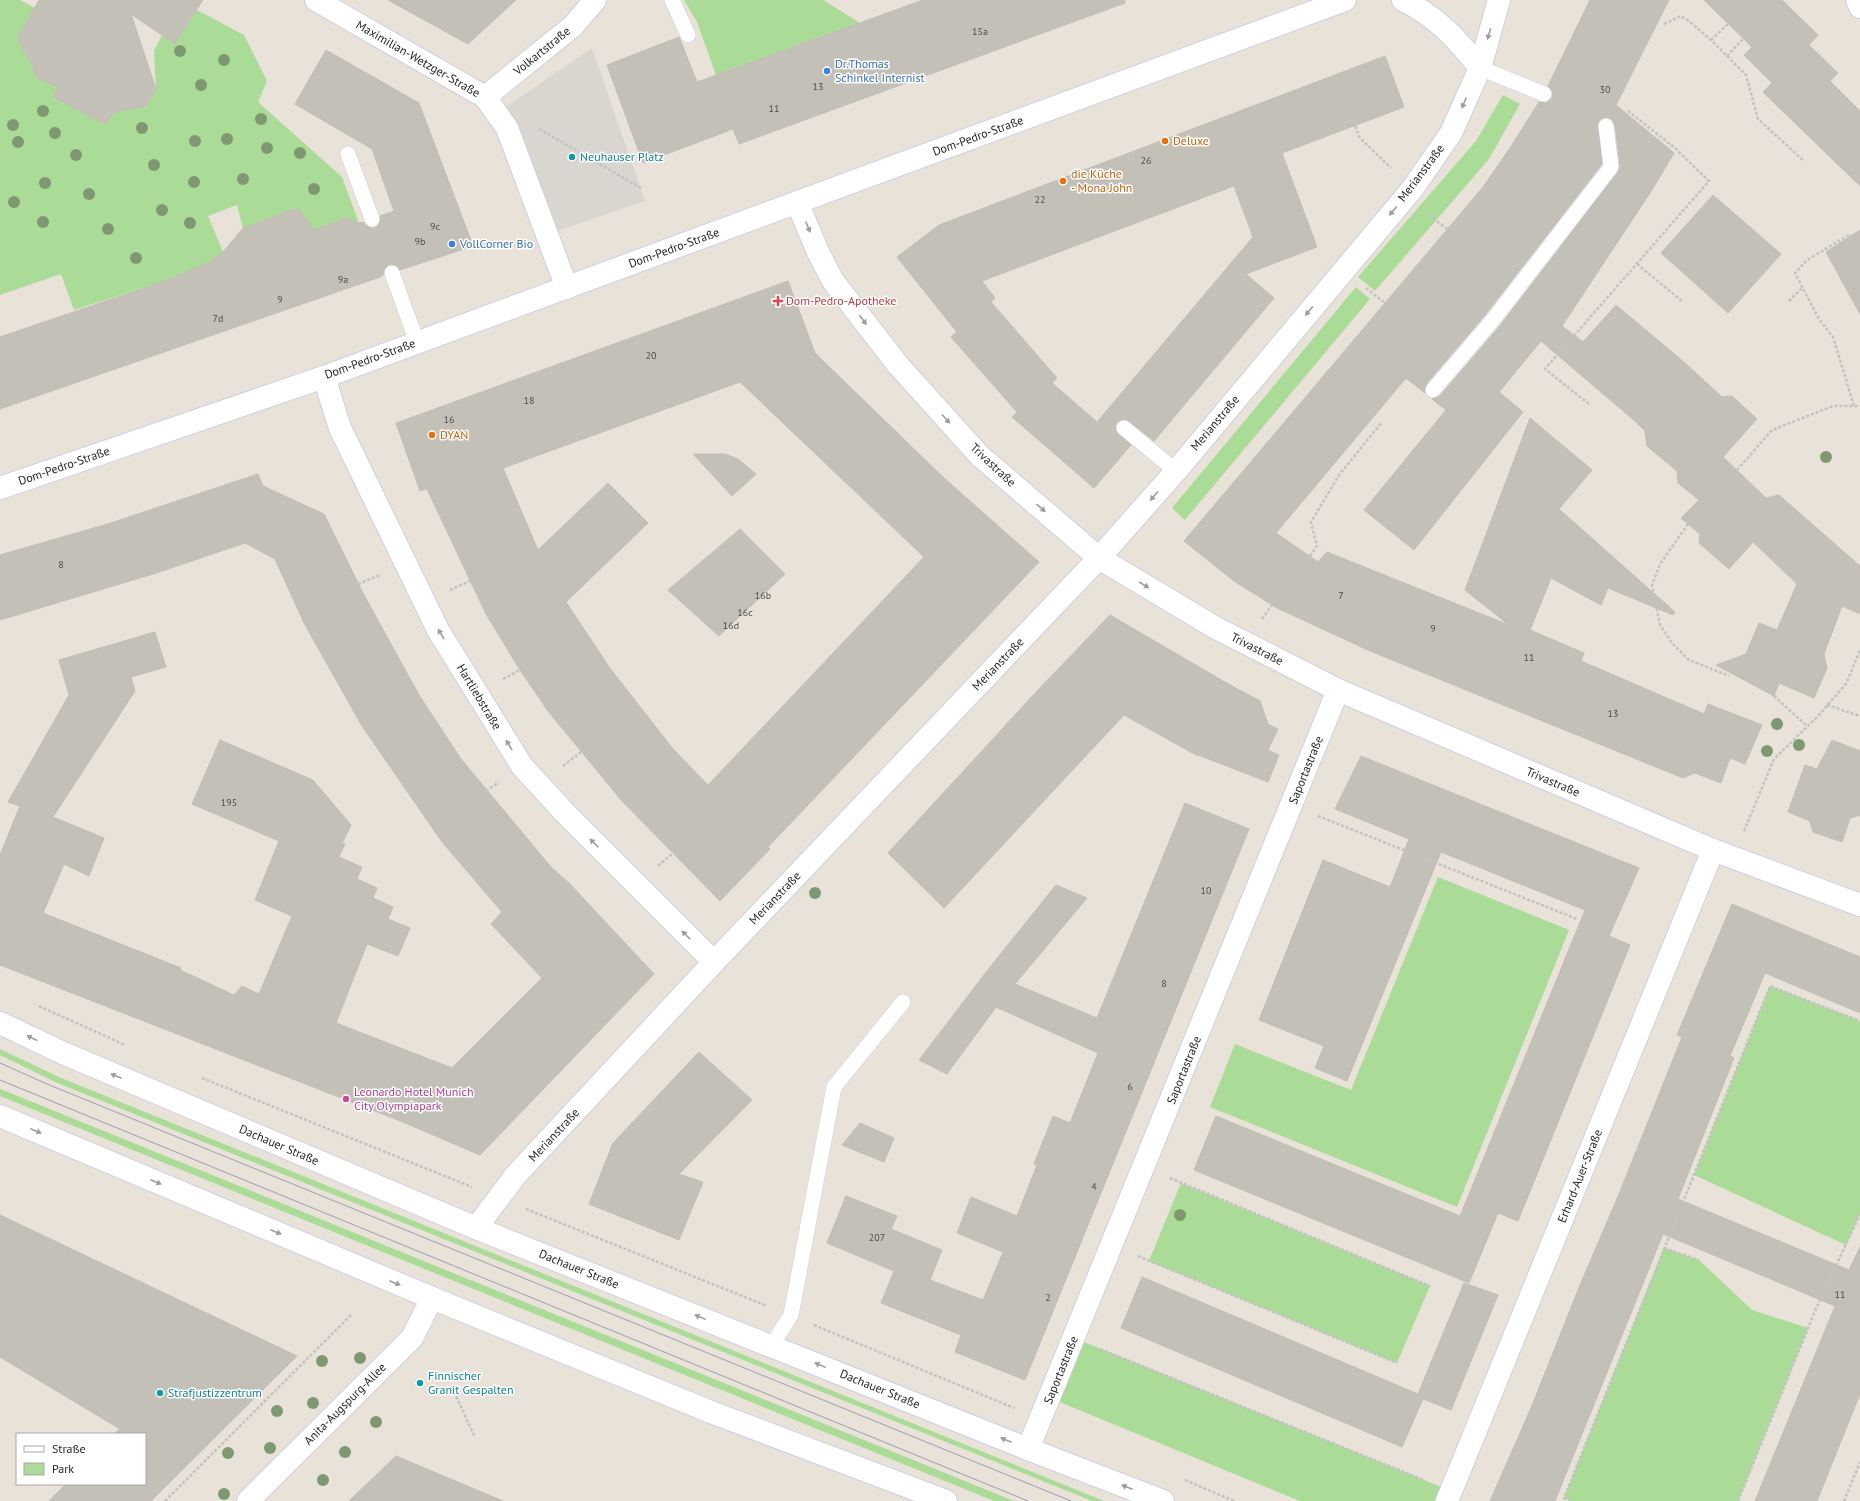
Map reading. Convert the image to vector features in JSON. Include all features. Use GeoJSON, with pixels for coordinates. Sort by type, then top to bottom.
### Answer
{"type":"FeatureCollection","features":[{"type":"Feature","properties":{"kind":"street","name":"Maximilian-Wetzger-Straße"},"geometry":{"type":"LineString","coordinates":[[316,0],[485,97],[507,128],[567,288]]}},
{"type":"Feature","properties":{"kind":"street","name":"Volkartstraße"},"geometry":{"type":"LineString","coordinates":[[485,97],[573,26],[595,0]]}},
{"type":"Feature","properties":{"kind":"street","name":"Dom-Pedro-Straße"},"geometry":{"type":"LineString","coordinates":[[0,488],[324,376],[567,288],[1346,0]]}},
{"type":"Feature","properties":{"kind":"street"},"geometry":{"type":"LineString","coordinates":[[1403,0],[1421,9],[1457,39],[1480,68]]}},
{"type":"Feature","properties":{"kind":"street","name":"Merianstraße"},"geometry":{"type":"LineString","coordinates":[[476,1228],[515,1176],[714,962],[1099,558],[1176,471],[1413,188],[1451,133],[1480,68],[1499,0]]}},
{"type":"Feature","properties":{"kind":"street"},"geometry":{"type":"LineString","coordinates":[[1857,0],[1860,8]]}},
{"type":"Feature","properties":{"kind":"street","name":"Trivastraße"},"geometry":{"type":"LineString","coordinates":[[797,202],[818,252],[833,281],[898,365],[980,456],[1099,558],[1216,628],[1338,690],[1713,850],[1860,905]]}},
{"type":"Feature","properties":{"kind":"street","name":"Hartliebstraße"},"geometry":{"type":"LineString","coordinates":[[324,376],[340,428],[438,630],[522,766],[565,813],[714,962]]}},
{"type":"Feature","properties":{"kind":"street","name":"Saportastraße"},"geometry":{"type":"LineString","coordinates":[[1028,1449],[1338,690]]}},
{"type":"Feature","properties":{"kind":"street","name":"Erhard-Auer-Straße"},"geometry":{"type":"LineString","coordinates":[[1449,1496],[1713,850]]}},
{"type":"Feature","properties":{"kind":"street","name":"Dachauer Straße"},"geometry":{"type":"LineString","coordinates":[[0,1023],[63,1054],[476,1228],[1028,1449],[1163,1501]]}},
{"type":"Feature","properties":{"kind":"street"},"geometry":{"type":"LineString","coordinates":[[0,1116],[432,1298],[711,1412],[946,1501]]}},
{"type":"Feature","properties":{"kind":"street","name":"Anita-Augspurg-Allee"},"geometry":{"type":"LineString","coordinates":[[248,1501],[412,1338],[432,1298]]}},
{"type":"Feature","properties":{"kind":"lane"},"geometry":{"type":"LineString","coordinates":[[672,0],[688,35]]}},
{"type":"Feature","properties":{"kind":"lane"},"geometry":{"type":"LineString","coordinates":[[1480,68],[1544,94]]}},
{"type":"Feature","properties":{"kind":"lane"},"geometry":{"type":"LineString","coordinates":[[1433,390],[1492,321],[1611,167],[1606,126]]}},
{"type":"Feature","properties":{"kind":"lane"},"geometry":{"type":"LineString","coordinates":[[348,154],[372,219]]}},
{"type":"Feature","properties":{"kind":"lane"},"geometry":{"type":"LineString","coordinates":[[392,273],[417,342]]}},
{"type":"Feature","properties":{"kind":"lane"},"geometry":{"type":"LineString","coordinates":[[1124,428],[1176,471]]}},
{"type":"Feature","properties":{"kind":"lane"},"geometry":{"type":"LineString","coordinates":[[772,1346],[791,1315],[834,1087],[903,1002]]}},
{"type":"Feature","properties":{"kind":"path"},"geometry":{"type":"LineString","coordinates":[[1664,24],[1681,16],[1711,40],[1746,75],[1758,118],[1804,160]]}},
{"type":"Feature","properties":{"kind":"path"},"geometry":{"type":"LineString","coordinates":[[1711,40],[1729,23]]}},
{"type":"Feature","properties":{"kind":"path"},"geometry":{"type":"LineString","coordinates":[[1727,56],[1744,38]]}},
{"type":"Feature","properties":{"kind":"path"},"geometry":{"type":"LineString","coordinates":[[1589,404],[1545,369],[1709,181],[1675,148],[1628,111],[1622,108]]}},
{"type":"Feature","properties":{"kind":"path"},"geometry":{"type":"LineString","coordinates":[[532,125],[640,188]]}},
{"type":"Feature","properties":{"kind":"path"},"geometry":{"type":"LineString","coordinates":[[1355,126],[1360,138],[1391,168]]}},
{"type":"Feature","properties":{"kind":"path"},"geometry":{"type":"LineString","coordinates":[[1849,235],[1807,260],[1795,273],[1819,319],[1834,337],[1854,406]]}},
{"type":"Feature","properties":{"kind":"path"},"geometry":{"type":"LineString","coordinates":[[1637,264],[1683,302]]}},
{"type":"Feature","properties":{"kind":"path"},"geometry":{"type":"LineString","coordinates":[[1789,301],[1802,288]]}},
{"type":"Feature","properties":{"kind":"path"},"geometry":{"type":"LineString","coordinates":[[1737,470],[1772,430],[1833,406],[1860,406]]}},
{"type":"Feature","properties":{"kind":"path"},"geometry":{"type":"LineString","coordinates":[[1310,556],[1317,546],[1311,522],[1339,475],[1382,422]]}},
{"type":"Feature","properties":{"kind":"path"},"geometry":{"type":"LineString","coordinates":[[1688,524],[1660,564],[1652,585],[1660,625],[1672,643],[1689,660],[1729,676]]}},
{"type":"Feature","properties":{"kind":"path"},"geometry":{"type":"LineString","coordinates":[[358,584],[376,577]]}},
{"type":"Feature","properties":{"kind":"path"},"geometry":{"type":"LineString","coordinates":[[444,593],[470,581]]}},
{"type":"Feature","properties":{"kind":"path"},"geometry":{"type":"LineString","coordinates":[[1733,858],[1774,759],[1846,684],[1860,650]]}},
{"type":"Feature","properties":{"kind":"path"},"geometry":{"type":"LineString","coordinates":[[501,680],[520,670]]}},
{"type":"Feature","properties":{"kind":"path"},"geometry":{"type":"LineString","coordinates":[[1774,696],[1807,726]]}},
{"type":"Feature","properties":{"kind":"path"},"geometry":{"type":"LineString","coordinates":[[1827,705],[1860,716]]}},
{"type":"Feature","properties":{"kind":"path"},"geometry":{"type":"LineString","coordinates":[[559,769],[582,752]]}},
{"type":"Feature","properties":{"kind":"path"},"geometry":{"type":"LineString","coordinates":[[486,791],[500,781]]}},
{"type":"Feature","properties":{"kind":"path"},"geometry":{"type":"LineString","coordinates":[[1316,815],[1577,919]]}},
{"type":"Feature","properties":{"kind":"path"},"geometry":{"type":"LineString","coordinates":[[1571,1501],[1564,1498],[1770,986],[1860,1021]]}},
{"type":"Feature","properties":{"kind":"path"},"geometry":{"type":"LineString","coordinates":[[40,1006],[128,1047]]}},
{"type":"Feature","properties":{"kind":"path"},"geometry":{"type":"LineString","coordinates":[[199,1077],[791,1315],[1041,1419]]}},
{"type":"Feature","properties":{"kind":"path"},"geometry":{"type":"LineString","coordinates":[[1144,1168],[1430,1286]]}},
{"type":"Feature","properties":{"kind":"path"},"geometry":{"type":"LineString","coordinates":[[1738,1501],[1815,1311],[1860,1214]]}},
{"type":"Feature","properties":{"kind":"path"},"geometry":{"type":"LineString","coordinates":[[1112,1246],[1397,1363]]}},
{"type":"Feature","properties":{"kind":"path"},"geometry":{"type":"LineString","coordinates":[[1664,1248],[1698,1260]]}},
{"type":"Feature","properties":{"kind":"path"},"geometry":{"type":"LineString","coordinates":[[165,1501],[351,1315]]}},
{"type":"Feature","properties":{"kind":"path"},"geometry":{"type":"LineString","coordinates":[[1074,1338],[1449,1496]]}},
{"type":"Feature","properties":{"kind":"path"},"geometry":{"type":"LineString","coordinates":[[454,1392],[474,1437]]}},
{"type":"Feature","properties":{"kind":"path"},"geometry":{"type":"LineString","coordinates":[[1844,1501],[1860,1462]]}},
{"type":"Feature","properties":{"kind":"path"},"geometry":{"type":"LineString","coordinates":[[1184,1480],[1234,1501]]}},
{"type":"Feature","properties":{"kind":"green space"},"geometry":{"type":"Polygon","coordinates":[[[0,0],[20,0],[35,8],[17,39],[32,64],[35,77],[58,87],[53,97],[105,124],[115,112],[146,106],[156,89],[154,51],[162,35],[175,44],[197,10],[244,35],[267,81],[258,102],[342,177],[359,223],[346,218],[314,230],[298,208],[243,228],[237,205],[208,216],[223,252],[208,263],[159,283],[74,310],[61,274],[0,295],[0,0]]]}},
{"type":"Feature","properties":{"kind":"green space"},"geometry":{"type":"Polygon","coordinates":[[[684,0],[823,0],[860,23],[716,75],[697,22],[684,0]]]}},
{"type":"Feature","properties":{"kind":"green space"},"geometry":{"type":"Polygon","coordinates":[[[1503,95],[1520,104],[1489,159],[1375,291],[1358,277],[1476,141],[1503,95]]]}},
{"type":"Feature","properties":{"kind":"green space"},"geometry":{"type":"Polygon","coordinates":[[[1356,287],[1370,299],[1185,520],[1172,508],[1356,287]]]}},
{"type":"Feature","properties":{"kind":"green space"},"geometry":{"type":"Polygon","coordinates":[[[1438,877],[1569,930],[1457,1207],[1210,1107],[1235,1044],[1351,1090],[1438,877]]]}},
{"type":"Feature","properties":{"kind":"green space"},"geometry":{"type":"Polygon","coordinates":[[[1770,986],[1860,1021],[1860,1214],[1846,1245],[1694,1175],[1770,986]]]}},
{"type":"Feature","properties":{"kind":"green space"},"geometry":{"type":"Polygon","coordinates":[[[0,1049],[59,1077],[1104,1501],[1092,1501],[55,1082],[0,1055],[0,1049]]]}},
{"type":"Feature","properties":{"kind":"green space"},"geometry":{"type":"Polygon","coordinates":[[[0,1089],[1014,1501],[994,1501],[0,1096],[0,1089]]]}},
{"type":"Feature","properties":{"kind":"green space"},"geometry":{"type":"Polygon","coordinates":[[[1181,1183],[1430,1286],[1397,1363],[1149,1261],[1181,1183]]]}},
{"type":"Feature","properties":{"kind":"green space"},"geometry":{"type":"Polygon","coordinates":[[[1664,1248],[1699,1260],[1752,1310],[1808,1328],[1738,1501],[1571,1501],[1564,1498],[1664,1248]]]}},
{"type":"Feature","properties":{"kind":"green space"},"geometry":{"type":"Polygon","coordinates":[[[1074,1338],[1451,1491],[1447,1501],[1300,1501],[1050,1398],[1074,1338]]]}},
{"type":"Feature","properties":{"kind":"shaded area","name":"Neuhauser Platz"},"geometry":{"type":"Polygon","coordinates":[[[592,48],[645,201],[546,235],[497,113],[592,48]]]}},
{"type":"Feature","properties":{"kind":"building"},"geometry":{"type":"Polygon","coordinates":[[[39,0],[203,0],[175,44],[131,14],[156,89],[146,106],[115,112],[105,124],[53,97],[58,87],[35,77],[32,64],[17,39],[39,0]]]}},
{"type":"Feature","properties":{"kind":"building"},"geometry":{"type":"Polygon","coordinates":[[[388,0],[516,0],[468,44],[388,0]]]}},
{"type":"Feature","properties":{"kind":"building"},"geometry":{"type":"Polygon","coordinates":[[[923,0],[1124,0],[1125,3],[739,144],[733,129],[643,163],[607,65],[679,37],[697,82],[923,0]]]}},
{"type":"Feature","properties":{"kind":"building"},"geometry":{"type":"Polygon","coordinates":[[[1590,0],[1669,0],[1616,105],[1674,153],[1652,190],[1562,326],[1583,342],[1616,305],[1685,363],[1722,397],[1732,396],[1757,419],[1723,457],[1766,498],[1779,495],[1860,566],[1860,614],[1842,606],[1824,654],[1827,668],[1814,698],[1779,683],[1774,696],[1716,665],[1746,654],[1759,623],[1777,630],[1797,584],[1753,542],[1729,569],[1699,543],[1700,534],[1681,518],[1699,500],[1678,483],[1677,471],[1647,446],[1645,431],[1635,421],[1541,341],[1499,392],[1523,412],[1414,550],[1364,510],[1446,410],[1432,399],[1440,396],[1499,327],[1618,172],[1620,166],[1615,125],[1609,118],[1601,119],[1598,123],[1602,164],[1485,315],[1426,384],[1425,393],[1406,378],[1276,533],[1318,562],[1327,552],[1509,625],[1465,590],[1530,418],[1592,470],[1559,509],[1675,612],[1673,615],[1608,588],[1601,605],[1551,578],[1530,630],[1584,653],[1581,661],[1704,714],[1708,704],[1762,725],[1745,764],[1730,758],[1721,783],[1695,773],[1683,778],[1370,651],[1277,608],[1234,581],[1184,541],[1483,187],[1539,102],[1546,103],[1552,98],[1553,92],[1548,86],[1590,0]]]}},
{"type":"Feature","properties":{"kind":"building"},"geometry":{"type":"Polygon","coordinates":[[[1704,0],[1782,0],[1818,35],[1809,45],[1838,73],[1830,81],[1860,111],[1860,186],[1763,92],[1772,83],[1744,55],[1752,47],[1704,0]]]}},
{"type":"Feature","properties":{"kind":"building"},"geometry":{"type":"Polygon","coordinates":[[[326,50],[419,103],[473,246],[400,270],[397,266],[389,264],[385,268],[383,275],[380,277],[0,409],[0,337],[159,283],[208,263],[223,252],[243,228],[298,208],[314,230],[346,218],[359,223],[363,222],[370,228],[375,228],[379,224],[380,216],[394,211],[372,149],[295,104],[326,50]]]}},
{"type":"Feature","properties":{"kind":"building"},"geometry":{"type":"Polygon","coordinates":[[[1385,56],[1404,107],[1282,153],[1317,247],[1246,274],[1274,298],[1154,441],[1129,421],[1125,419],[1117,422],[1115,427],[1116,431],[1131,445],[1094,488],[1012,417],[1017,412],[951,337],[957,332],[897,257],[939,225],[1385,56]],[[1234,186],[982,281],[995,298],[991,302],[1057,378],[1052,383],[1097,422],[1253,237],[1234,186]]]}},
{"type":"Feature","properties":{"kind":"building"},"geometry":{"type":"Polygon","coordinates":[[[1713,195],[1781,254],[1728,313],[1661,253],[1713,195]]]}},
{"type":"Feature","properties":{"kind":"building"},"geometry":{"type":"Polygon","coordinates":[[[1860,230],[1860,314],[1826,252],[1860,230]]]}},
{"type":"Feature","properties":{"kind":"building"},"geometry":{"type":"Polygon","coordinates":[[[788,281],[815,353],[945,479],[1039,562],[768,847],[770,849],[720,901],[622,801],[548,711],[520,670],[486,614],[427,489],[420,491],[396,423],[788,281]],[[740,382],[503,468],[538,550],[608,483],[648,523],[566,602],[609,667],[673,749],[708,785],[924,557],[740,382]]]}},
{"type":"Feature","properties":{"kind":"building"},"geometry":{"type":"Polygon","coordinates":[[[693,454],[725,454],[738,459],[756,474],[732,496],[693,454]]]}},
{"type":"Feature","properties":{"kind":"building"},"geometry":{"type":"Polygon","coordinates":[[[258,474],[263,486],[324,514],[364,595],[419,695],[461,759],[551,867],[570,884],[654,974],[480,1155],[403,1122],[0,965],[0,855],[20,806],[8,802],[69,695],[59,660],[155,632],[166,667],[131,677],[135,691],[53,817],[104,838],[89,876],[64,864],[43,913],[181,968],[180,970],[234,995],[242,986],[259,994],[292,916],[255,900],[279,841],[192,804],[220,740],[313,780],[351,825],[342,843],[345,844],[339,857],[362,867],[357,879],[377,888],[373,898],[393,907],[388,919],[410,928],[398,956],[367,944],[336,1023],[452,1068],[542,978],[491,924],[502,912],[442,842],[362,726],[304,623],[275,559],[245,543],[153,574],[0,620],[0,555],[111,523],[258,474]]]}},
{"type":"Feature","properties":{"kind":"building"},"geometry":{"type":"Polygon","coordinates":[[[740,529],[785,574],[719,636],[668,590],[740,529]]]}},
{"type":"Feature","properties":{"kind":"building"},"geometry":{"type":"Polygon","coordinates":[[[1110,615],[1260,701],[1268,724],[1278,729],[1268,750],[1279,755],[1268,782],[1198,756],[1124,715],[944,908],[888,853],[1037,691],[1110,615]]]}},
{"type":"Feature","properties":{"kind":"building"},"geometry":{"type":"Polygon","coordinates":[[[1832,740],[1860,751],[1860,815],[1850,818],[1842,842],[1813,832],[1810,821],[1788,812],[1805,765],[1817,769],[1832,740]]]}},
{"type":"Feature","properties":{"kind":"building"},"geometry":{"type":"Polygon","coordinates":[[[1361,756],[1639,868],[1609,936],[1630,945],[1518,1221],[1498,1213],[1469,1283],[1194,1170],[1216,1116],[1460,1216],[1585,910],[1441,852],[1347,1081],[1315,1068],[1324,1046],[1259,1020],[1323,860],[1390,887],[1409,839],[1335,809],[1361,756]]]}},
{"type":"Feature","properties":{"kind":"building"},"geometry":{"type":"Polygon","coordinates":[[[1185,803],[1249,829],[1025,1380],[955,1352],[961,1335],[881,1303],[894,1271],[827,1243],[846,1196],[897,1216],[891,1229],[942,1250],[930,1280],[983,1300],[1003,1252],[957,1233],[971,1197],[1017,1216],[1037,1165],[1034,1164],[1053,1116],[1070,1123],[1098,1053],[996,1007],[947,1074],[919,1060],[990,967],[1056,885],[1087,898],[1015,984],[1097,1018],[1185,803]]]}},
{"type":"Feature","properties":{"kind":"building"},"geometry":{"type":"Polygon","coordinates":[[[1732,904],[1860,957],[1860,1013],[1765,973],[1730,1056],[1734,1058],[1678,1199],[1849,1270],[1860,1247],[1860,1394],[1817,1501],[1755,1501],[1835,1306],[1663,1234],[1555,1501],[1490,1501],[1531,1408],[1580,1285],[1619,1194],[1682,1037],[1677,1035],[1732,904]]]}},
{"type":"Feature","properties":{"kind":"building"},"geometry":{"type":"Polygon","coordinates":[[[699,1052],[752,1100],[679,1174],[703,1182],[679,1240],[589,1204],[613,1143],[699,1052]]]}},
{"type":"Feature","properties":{"kind":"building"},"geometry":{"type":"Polygon","coordinates":[[[860,1123],[894,1138],[884,1162],[842,1145],[860,1123]]]}},
{"type":"Feature","properties":{"kind":"building","name":"Strafjustizzentrum"},"geometry":{"type":"Polygon","coordinates":[[[0,1215],[297,1356],[151,1501],[49,1501],[65,1485],[146,1485],[146,1433],[115,1433],[120,1429],[0,1357],[0,1215]]]}},
{"type":"Feature","properties":{"kind":"building"},"geometry":{"type":"Polygon","coordinates":[[[1142,1277],[1418,1394],[1464,1283],[1498,1295],[1451,1410],[1423,1399],[1402,1447],[1121,1328],[1142,1277]]]}},
{"type":"Feature","properties":{"kind":"building"},"geometry":{"type":"Polygon","coordinates":[[[396,1456],[503,1501],[349,1501],[396,1456]]]}},
{"type":"Feature","properties":{"kind":"tram line"},"geometry":{"type":"LineString","coordinates":[[0,1063],[47,1084],[1071,1501]]}},
{"type":"Feature","properties":{"kind":"tram line"},"geometry":{"type":"LineString","coordinates":[[0,1080],[1028,1501]]}},
{"type":"Feature","properties":{"kind":"place","name":"Dr.Thomas Schinkel Internist"},"geometry":{"type":"Point","coordinates":[827,71]}},
{"type":"Feature","properties":{"kind":"place","name":"Deluxe"},"geometry":{"type":"Point","coordinates":[1165,141]}},
{"type":"Feature","properties":{"kind":"place","name":"Neuhauser Platz"},"geometry":{"type":"Point","coordinates":[572,157]}},
{"type":"Feature","properties":{"kind":"place","name":"die Küche - Mona John"},"geometry":{"type":"Point","coordinates":[1063,181]}},
{"type":"Feature","properties":{"kind":"place","name":"VollCorner Bio"},"geometry":{"type":"Point","coordinates":[452,244]}},
{"type":"Feature","properties":{"kind":"place","name":"Dom-Pedro-Apotheke"},"geometry":{"type":"Point","coordinates":[778,301]}},
{"type":"Feature","properties":{"kind":"place","name":"DYAN"},"geometry":{"type":"Point","coordinates":[432,435]}},
{"type":"Feature","properties":{"kind":"place","name":"Leonardo Hotel Munich City Olympiapark"},"geometry":{"type":"Point","coordinates":[346,1099]}},
{"type":"Feature","properties":{"kind":"place","name":"Finnischer Granit Gespalten"},"geometry":{"type":"Point","coordinates":[420,1383]}},
{"type":"Feature","properties":{"kind":"place","name":"Strafjustizzentrum"},"geometry":{"type":"Point","coordinates":[160,1393]}}]}
